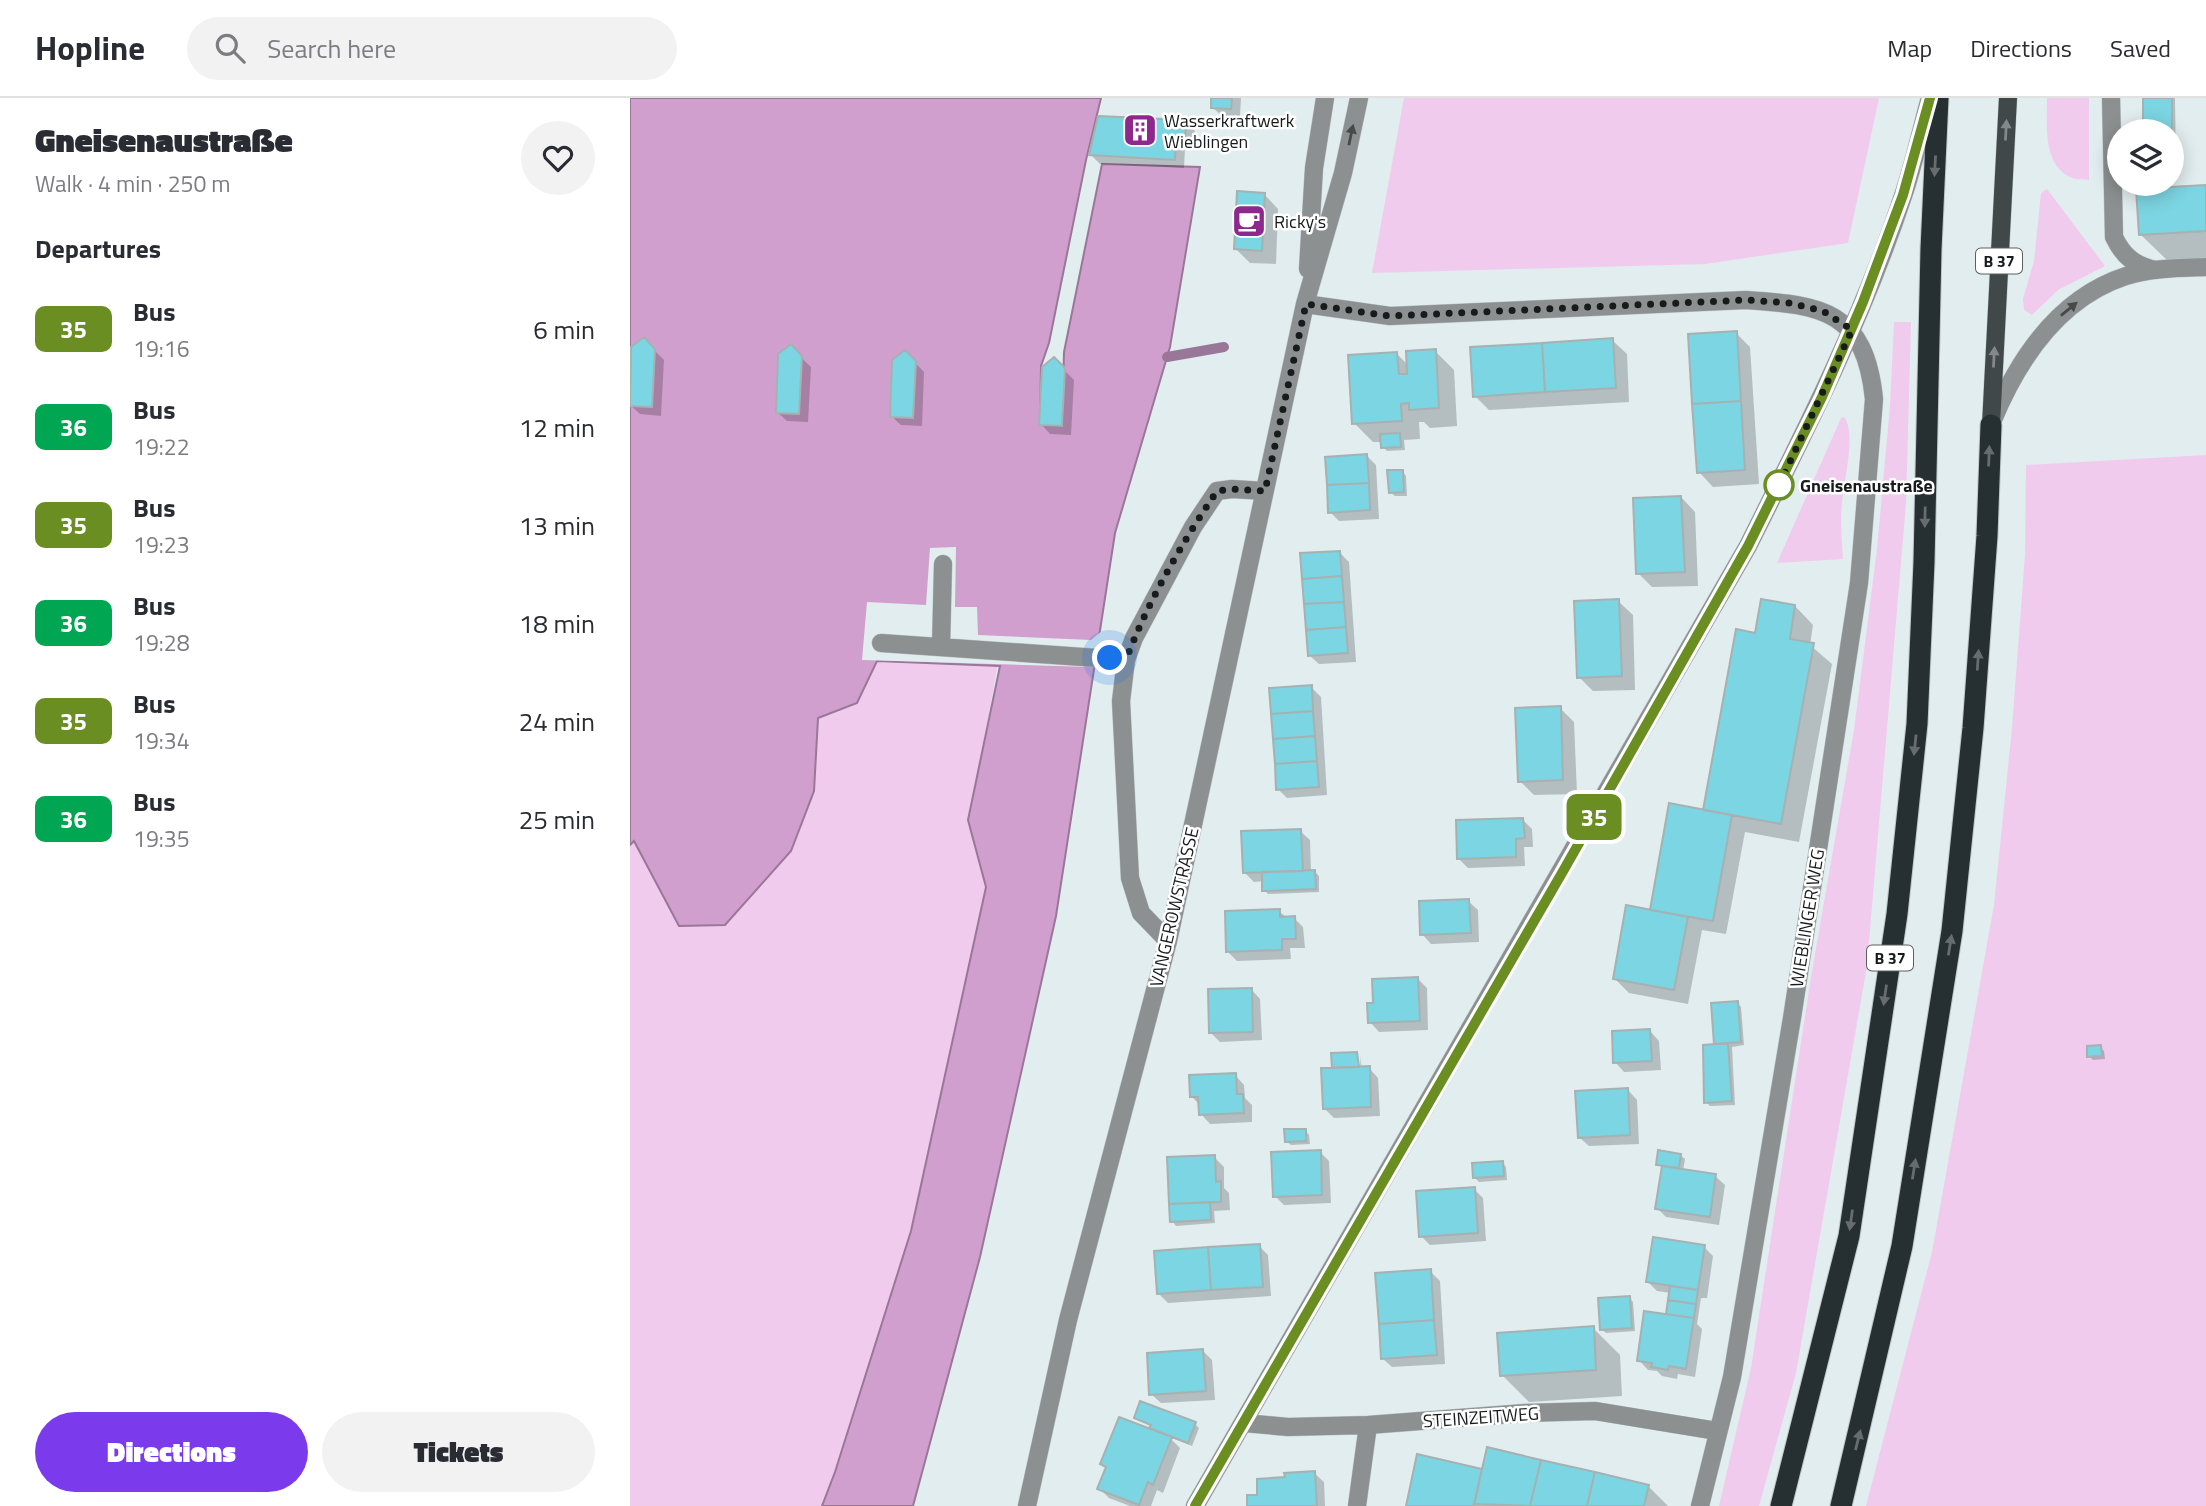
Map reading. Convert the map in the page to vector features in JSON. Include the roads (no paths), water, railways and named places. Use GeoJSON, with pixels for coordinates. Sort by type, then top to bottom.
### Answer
{"type":"FeatureCollection","features":[{"type":"Feature","properties":{"kind":"highway","name":"B 37"},"geometry":{"type":"LineString","coordinates":[[1781,1506],[1849,1236],[1897,915],[1917,711],[1938,98]]}},
{"type":"Feature","properties":{"kind":"highway","name":"B 37"},"geometry":{"type":"LineString","coordinates":[[1842,1506],[1902,1246],[1952,931],[1973,728],[1987,536],[1991,425]]}},
{"type":"Feature","properties":{"kind":"main road","name":"B 37"},"geometry":{"type":"LineString","coordinates":[[1991,425],[2008,98]]}},
{"type":"Feature","properties":{"kind":"street","name":"VANGEROWSTRASSE"},"geometry":{"type":"LineString","coordinates":[[1306,304],[1314,169],[1325,98]]}},
{"type":"Feature","properties":{"kind":"street","name":"VANGEROWSTRASSE"},"geometry":{"type":"LineString","coordinates":[[1027,1506],[1068,1320],[1168,941],[1306,304],[1343,173],[1359,98]]}},
{"type":"Feature","properties":{"kind":"street"},"geometry":{"type":"LineString","coordinates":[[1195,1506],[1748,546],[1852,330],[1903,195],[1930,98]]}},
{"type":"Feature","properties":{"kind":"street"},"geometry":{"type":"LineString","coordinates":[[2111,98],[2114,237],[2127,257],[2135,263],[2156,270]]}},
{"type":"Feature","properties":{"kind":"street"},"geometry":{"type":"LineString","coordinates":[[1991,425],[2018,368],[2037,340],[2061,315],[2099,287],[2127,276],[2156,270],[2206,267]]}},
{"type":"Feature","properties":{"kind":"street"},"geometry":{"type":"LineString","coordinates":[[1306,304],[1390,316],[1746,300],[1790,303],[1823,311],[1852,330]]}},
{"type":"Feature","properties":{"kind":"street","name":"WIEBLINGER WEG"},"geometry":{"type":"LineString","coordinates":[[1700,1506],[1732,1377],[1792,1018],[1859,583],[1874,399],[1864,352],[1852,330]]}},
{"type":"Feature","properties":{"kind":"street"},"geometry":{"type":"LineString","coordinates":[[1168,941],[1141,913],[1130,878],[1121,701],[1126,660],[1134,638],[1193,527],[1217,491],[1265,491]]}},
{"type":"Feature","properties":{"kind":"street"},"geometry":{"type":"LineString","coordinates":[[942,647],[943,564]]}},
{"type":"Feature","properties":{"kind":"street"},"geometry":{"type":"LineString","coordinates":[[881,643],[1126,660]]}},
{"type":"Feature","properties":{"kind":"street","name":"STEINZEITWEG"},"geometry":{"type":"LineString","coordinates":[[1244,1423],[1288,1427],[1368,1425],[1525,1413],[1595,1411],[1717,1431]]}},
{"type":"Feature","properties":{"kind":"street"},"geometry":{"type":"LineString","coordinates":[[1357,1506],[1368,1425]]}},
{"type":"Feature","properties":{"kind":"waterway"},"geometry":{"type":"LineString","coordinates":[[1167,357],[1224,347]]}},
{"type":"Feature","properties":{"kind":"place","name":"Wasserkraftwerk Wieblingen"},"geometry":{"type":"Point","coordinates":[1140,130]}},
{"type":"Feature","properties":{"kind":"place","name":"Ricky's"},"geometry":{"type":"Point","coordinates":[1249,221]}},
{"type":"Feature","properties":{"kind":"place","name":"Gneisenaustraße"},"geometry":{"type":"Point","coordinates":[1779,485]}}]}
